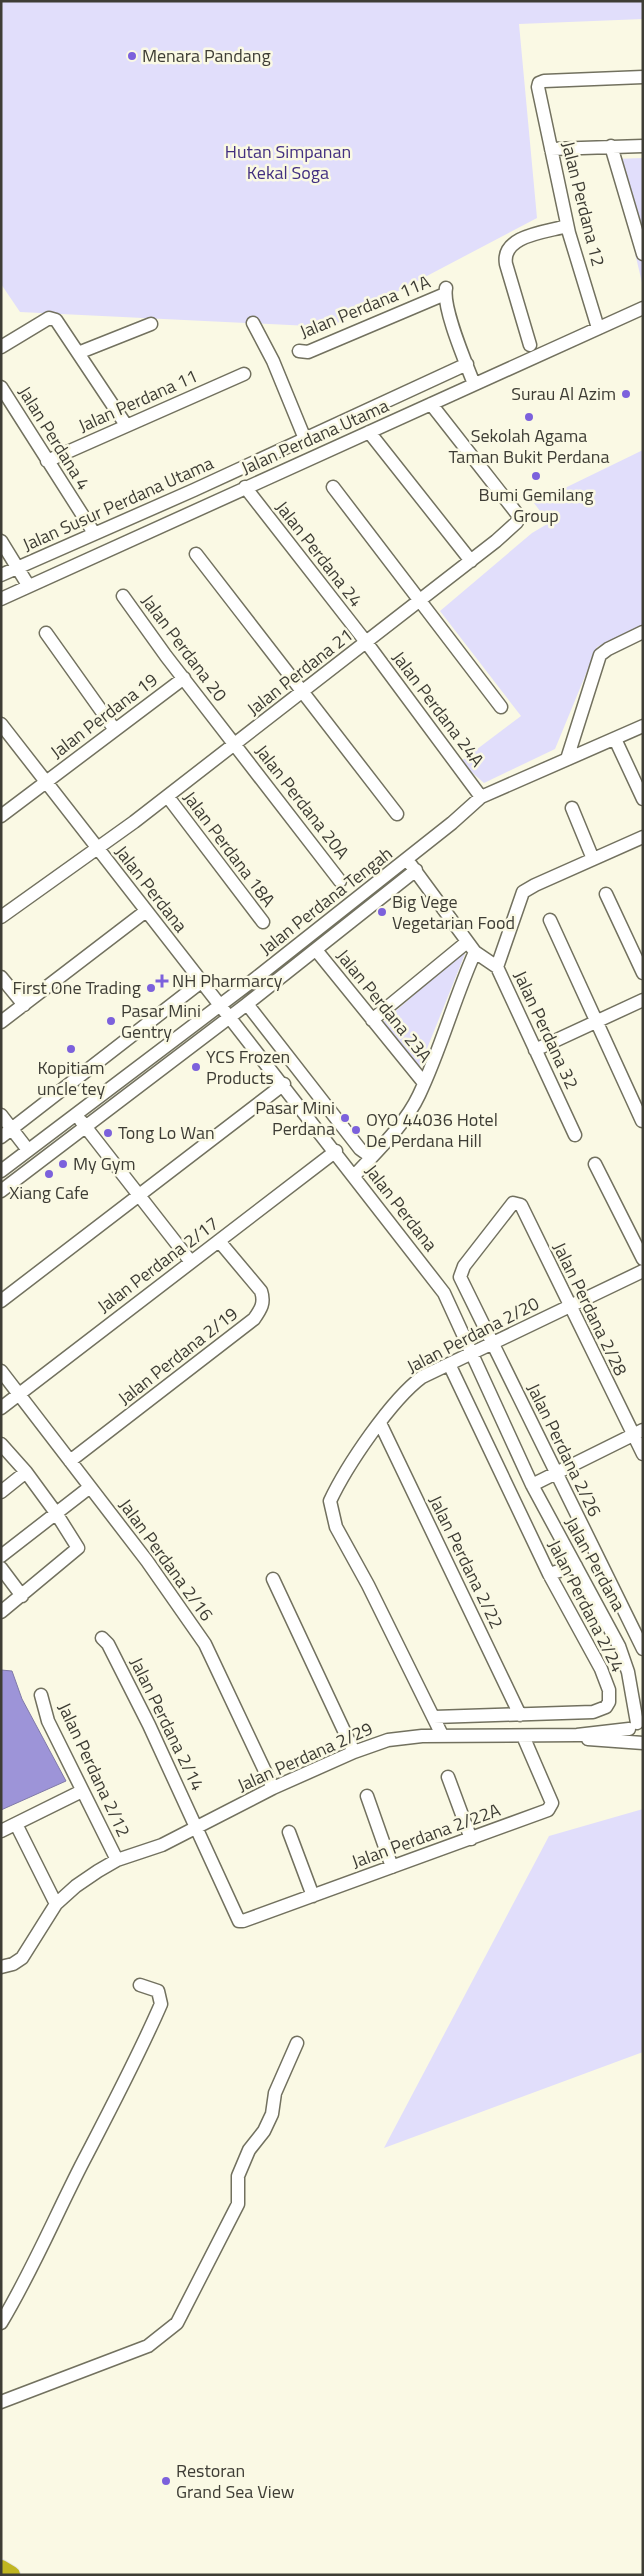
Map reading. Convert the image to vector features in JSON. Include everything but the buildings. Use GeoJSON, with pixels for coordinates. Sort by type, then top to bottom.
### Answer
{"type":"FeatureCollection","features":[{"type":"Feature","properties":{"kind":"highway"},"geometry":{"type":"LineString","coordinates":[[1,2569],[11,2575]]}},
{"type":"Feature","properties":{"kind":"street","name":"Jalan Perdana 12"},"geometry":{"type":"LineString","coordinates":[[598,328],[567,226],[538,87],[539,83],[544,81],[643,77]]}},
{"type":"Feature","properties":{"kind":"street"},"geometry":{"type":"LineString","coordinates":[[611,146],[643,254]]}},
{"type":"Feature","properties":{"kind":"street"},"geometry":{"type":"LineString","coordinates":[[551,149],[643,146]]}},
{"type":"Feature","properties":{"kind":"street"},"geometry":{"type":"LineString","coordinates":[[530,345],[505,256],[507,248],[514,242],[567,226]]}},
{"type":"Feature","properties":{"kind":"street","name":"Jalan Perdana 11A"},"geometry":{"type":"LineString","coordinates":[[299,351],[308,352],[445,291],[467,364]]}},
{"type":"Feature","properties":{"kind":"street","name":"Jalan Perdana Utama"},"geometry":{"type":"LineString","coordinates":[[1,599],[244,487],[643,308]]}},
{"type":"Feature","properties":{"kind":"street"},"geometry":{"type":"LineString","coordinates":[[1,347],[49,318],[56,320],[126,425]]}},
{"type":"Feature","properties":{"kind":"street"},"geometry":{"type":"LineString","coordinates":[[253,323],[306,439]]}},
{"type":"Feature","properties":{"kind":"street"},"geometry":{"type":"LineString","coordinates":[[78,353],[151,324]]}},
{"type":"Feature","properties":{"kind":"street"},"geometry":{"type":"LineString","coordinates":[[467,364],[474,384]]}},
{"type":"Feature","properties":{"kind":"street","name":"Jalan Susur Perdana Utama"},"geometry":{"type":"LineString","coordinates":[[1,575],[306,439],[467,364]]}},
{"type":"Feature","properties":{"kind":"street","name":"Jalan Perdana 11"},"geometry":{"type":"LineString","coordinates":[[47,461],[244,374]]}},
{"type":"Feature","properties":{"kind":"street","name":"Jalan Perdana 4"},"geometry":{"type":"LineString","coordinates":[[1,387],[94,534]]}},
{"type":"Feature","properties":{"kind":"street","name":"Jalan Perdana 21"},"geometry":{"type":"LineString","coordinates":[[1,917],[168,797],[471,561],[519,519],[431,404]]}},
{"type":"Feature","properties":{"kind":"street"},"geometry":{"type":"LineString","coordinates":[[369,432],[471,561]]}},
{"type":"Feature","properties":{"kind":"street","name":"Jalan Perdana 24"},"geometry":{"type":"LineString","coordinates":[[244,487],[366,642]]}},
{"type":"Feature","properties":{"kind":"street"},"geometry":{"type":"LineString","coordinates":[[333,487],[421,599],[501,707]]}},
{"type":"Feature","properties":{"kind":"street"},"geometry":{"type":"LineString","coordinates":[[1,541],[28,585]]}},
{"type":"Feature","properties":{"kind":"street"},"geometry":{"type":"LineString","coordinates":[[196,554],[302,693],[398,814]]}},
{"type":"Feature","properties":{"kind":"street","name":"Jalan Perdana 20"},"geometry":{"type":"LineString","coordinates":[[123,596],[235,745]]}},
{"type":"Feature","properties":{"kind":"street"},"geometry":{"type":"LineString","coordinates":[[567,759],[600,656],[608,648],[643,632]]}},
{"type":"Feature","properties":{"kind":"street"},"geometry":{"type":"LineString","coordinates":[[46,633],[115,730]]}},
{"type":"Feature","properties":{"kind":"street","name":"Jalan Perdana 24A"},"geometry":{"type":"LineString","coordinates":[[366,642],[481,797]]}},
{"type":"Feature","properties":{"kind":"street","name":"Jalan Perdana 19"},"geometry":{"type":"LineString","coordinates":[[1,816],[184,678]]}},
{"type":"Feature","properties":{"kind":"street","name":"Jalan Perdana"},"geometry":{"type":"LineString","coordinates":[[1,724],[201,982],[284,1084],[444,1292],[532,1485],[620,1646],[628,1672],[636,1725],[628,1736],[638,1742]]}},
{"type":"Feature","properties":{"kind":"street","name":"Jalan Perdana Tengah"},"geometry":{"type":"LineString","coordinates":[[1,1171],[220,1006],[407,859],[481,797],[643,726]]}},
{"type":"Feature","properties":{"kind":"street"},"geometry":{"type":"LineString","coordinates":[[615,739],[643,799]]}},
{"type":"Feature","properties":{"kind":"street","name":"Jalan Perdana 20A"},"geometry":{"type":"LineString","coordinates":[[235,745],[340,881]]}},
{"type":"Feature","properties":{"kind":"street","name":"Jalan Perdana 18A"},"geometry":{"type":"LineString","coordinates":[[168,797],[263,922]]}},
{"type":"Feature","properties":{"kind":"street"},"geometry":{"type":"LineString","coordinates":[[572,808],[594,858]]}},
{"type":"Feature","properties":{"kind":"street","name":"Jalan Perdana 32"},"geometry":{"type":"LineString","coordinates":[[575,1135],[497,967],[523,892],[643,837]]}},
{"type":"Feature","properties":{"kind":"street"},"geometry":{"type":"LineString","coordinates":[[407,859],[471,947],[497,967]]}},
{"type":"Feature","properties":{"kind":"street"},"geometry":{"type":"LineString","coordinates":[[1,1191],[247,1004],[416,870]]}},
{"type":"Feature","properties":{"kind":"street"},"geometry":{"type":"LineString","coordinates":[[606,894],[643,973]]}},
{"type":"Feature","properties":{"kind":"street"},"geometry":{"type":"LineString","coordinates":[[1,1022],[146,911]]}},
{"type":"Feature","properties":{"kind":"street"},"geometry":{"type":"LineString","coordinates":[[550,920],[642,1121]]}},
{"type":"Feature","properties":{"kind":"street"},"geometry":{"type":"LineString","coordinates":[[372,1020],[471,947]]}},
{"type":"Feature","properties":{"kind":"street"},"geometry":{"type":"LineString","coordinates":[[354,1176],[409,1112],[424,1083],[461,983],[471,947]]}},
{"type":"Feature","properties":{"kind":"street","name":"Jalan Perdana 23A"},"geometry":{"type":"LineString","coordinates":[[316,950],[424,1083]]}},
{"type":"Feature","properties":{"kind":"street"},"geometry":{"type":"LineString","coordinates":[[1,977],[24,1005]]}},
{"type":"Feature","properties":{"kind":"street"},"geometry":{"type":"LineString","coordinates":[[1,1137],[201,982]]}},
{"type":"Feature","properties":{"kind":"street"},"geometry":{"type":"LineString","coordinates":[[535,1050],[643,1000]]}},
{"type":"Feature","properties":{"kind":"street"},"geometry":{"type":"LineString","coordinates":[[247,1004],[360,1149],[371,1156]]}},
{"type":"Feature","properties":{"kind":"street"},"geometry":{"type":"LineString","coordinates":[[1,1301],[284,1084]]}},
{"type":"Feature","properties":{"kind":"street"},"geometry":{"type":"LineString","coordinates":[[76,1115],[191,1262]]}},
{"type":"Feature","properties":{"kind":"street"},"geometry":{"type":"LineString","coordinates":[[1,1116],[28,1150]]}},
{"type":"Feature","properties":{"kind":"street","name":"Jalan Perdana 2/17"},"geometry":{"type":"LineString","coordinates":[[1,1408],[336,1151]]}},
{"type":"Feature","properties":{"kind":"street"},"geometry":{"type":"LineString","coordinates":[[596,1164],[643,1259]]}},
{"type":"Feature","properties":{"kind":"street","name":"Jalan Perdana 2/28"},"geometry":{"type":"LineString","coordinates":[[464,1266],[509,1205],[517,1202],[521,1205],[569,1306],[638,1432],[643,1454]]}},
{"type":"Feature","properties":{"kind":"street","name":"Jalan Perdana 2/19"},"geometry":{"type":"LineString","coordinates":[[70,1461],[254,1319],[262,1308],[264,1300],[261,1291],[219,1240]]}},
{"type":"Feature","properties":{"kind":"street","name":"Jalan Perdana 2/26"},"geometry":{"type":"LineString","coordinates":[[464,1266],[460,1272],[462,1283],[643,1649]]}},
{"type":"Feature","properties":{"kind":"street","name":"Jalan Perdana 2/20"},"geometry":{"type":"LineString","coordinates":[[442,1735],[336,1528],[330,1501],[380,1424],[406,1389],[422,1377],[450,1366],[643,1271]]}},
{"type":"Feature","properties":{"kind":"street","name":"Jalan Perdana 2/24"},"geometry":{"type":"LineString","coordinates":[[434,1718],[593,1712],[606,1707],[609,1690],[601,1669],[549,1574],[450,1366]]}},
{"type":"Feature","properties":{"kind":"street","name":"Jalan Perdana 2/16"},"geometry":{"type":"LineString","coordinates":[[1,1371],[147,1560],[205,1644],[273,1788]]}},
{"type":"Feature","properties":{"kind":"street","name":"Jalan Perdana 2/22"},"geometry":{"type":"LineString","coordinates":[[380,1424],[520,1715]]}},
{"type":"Feature","properties":{"kind":"street"},"geometry":{"type":"LineString","coordinates":[[532,1485],[638,1432]]}},
{"type":"Feature","properties":{"kind":"street"},"geometry":{"type":"LineString","coordinates":[[1,1444],[26,1472],[78,1548],[1,1612]]}},
{"type":"Feature","properties":{"kind":"street"},"geometry":{"type":"LineString","coordinates":[[1,1492],[26,1472]]}},
{"type":"Feature","properties":{"kind":"street"},"geometry":{"type":"LineString","coordinates":[[1,1556],[90,1487]]}},
{"type":"Feature","properties":{"kind":"street"},"geometry":{"type":"LineString","coordinates":[[549,1574],[576,1566]]}},
{"type":"Feature","properties":{"kind":"street"},"geometry":{"type":"LineString","coordinates":[[1,1568],[22,1596]]}},
{"type":"Feature","properties":{"kind":"street"},"geometry":{"type":"LineString","coordinates":[[273,1579],[354,1752]]}},
{"type":"Feature","properties":{"kind":"street","name":"Jalan Perdana 2/14"},"geometry":{"type":"LineString","coordinates":[[102,1638],[108,1644],[149,1725],[198,1827],[239,1920]]}},
{"type":"Feature","properties":{"kind":"street","name":"Jalan Perdana 2/12"},"geometry":{"type":"LineString","coordinates":[[41,1695],[48,1721],[118,1860]]}},
{"type":"Feature","properties":{"kind":"street"},"geometry":{"type":"LineString","coordinates":[[578,1736],[636,1725]]}},
{"type":"Feature","properties":{"kind":"street","name":"Jalan Perdana 2/29"},"geometry":{"type":"LineString","coordinates":[[1,1967],[13,1964],[22,1958],[56,1904],[76,1886],[118,1860],[143,1854],[273,1788],[354,1752],[388,1740],[442,1735],[578,1736]]}},
{"type":"Feature","properties":{"kind":"street","name":"Jalan Perdana 2/22A"},"geometry":{"type":"LineString","coordinates":[[239,1920],[313,1896],[543,1813],[552,1806],[523,1736]]}},
{"type":"Feature","properties":{"kind":"street"},"geometry":{"type":"LineString","coordinates":[[578,1736],[586,1739],[638,1742]]}},
{"type":"Feature","properties":{"kind":"street"},"geometry":{"type":"LineString","coordinates":[[448,1777],[471,1839]]}},
{"type":"Feature","properties":{"kind":"street"},"geometry":{"type":"LineString","coordinates":[[1,1831],[82,1791]]}},
{"type":"Feature","properties":{"kind":"street"},"geometry":{"type":"LineString","coordinates":[[368,1796],[392,1868]]}},
{"type":"Feature","properties":{"kind":"street"},"geometry":{"type":"LineString","coordinates":[[16,1824],[56,1904]]}},
{"type":"Feature","properties":{"kind":"street"},"geometry":{"type":"LineString","coordinates":[[289,1832],[313,1896]]}},
{"type":"Feature","properties":{"kind":"street"},"geometry":{"type":"LineString","coordinates":[[2,2320],[40,2254],[84,2161],[121,2092],[161,2004],[158,1991],[140,1984]]}},
{"type":"Feature","properties":{"kind":"street"},"geometry":{"type":"LineString","coordinates":[[1,2402],[148,2346],[177,2323],[238,2204],[238,2176],[249,2150],[264,2132],[272,2114],[275,2093],[296,2043]]}},
{"type":"Feature","properties":{"kind":"green space","name":"Hutan Simpanan Kekal Soga"},"geometry":{"type":"Polygon","coordinates":[[[1,1],[643,1],[643,19],[519,24],[537,218],[330,327],[20,312],[1,284],[1,1]]]}},
{"type":"Feature","properties":{"kind":"green space"},"geometry":{"type":"Polygon","coordinates":[[[643,158],[643,287],[613,159],[643,158]]]}},
{"type":"Feature","properties":{"kind":"green space"},"geometry":{"type":"Polygon","coordinates":[[[643,450],[643,627],[597,647],[555,749],[484,783],[460,762],[521,716],[440,611],[532,533],[549,523],[534,503],[643,450]]]}},
{"type":"Feature","properties":{"kind":"green space"},"geometry":{"type":"Polygon","coordinates":[[[463,952],[465,954],[418,1071],[382,1023],[463,952]]]}},
{"type":"Feature","properties":{"kind":"green space"},"geometry":{"type":"Polygon","coordinates":[[[643,1809],[643,2052],[384,2148],[549,1836],[643,1809]]]}},
{"type":"Feature","properties":{"kind":"shaded area"},"geometry":{"type":"Polygon","coordinates":[[[1,1670],[12,1671],[22,1699],[66,1781],[1,1810],[1,1670]]]}},
{"type":"Feature","properties":{"kind":"place","name":"Menara Pandang"},"geometry":{"type":"Point","coordinates":[132,56]}},
{"type":"Feature","properties":{"kind":"place","name":"Surau Al Azim"},"geometry":{"type":"Point","coordinates":[626,394]}},
{"type":"Feature","properties":{"kind":"place","name":"Sekolah Agama Taman Bukit Perdana"},"geometry":{"type":"Point","coordinates":[529,417]}},
{"type":"Feature","properties":{"kind":"place","name":"Bumi Gemilang Group"},"geometry":{"type":"Point","coordinates":[536,476]}},
{"type":"Feature","properties":{"kind":"place","name":"Big Vege Vegetarian Food"},"geometry":{"type":"Point","coordinates":[382,912]}},
{"type":"Feature","properties":{"kind":"place","name":"NH Pharmarcy"},"geometry":{"type":"Point","coordinates":[162,981]}},
{"type":"Feature","properties":{"kind":"place","name":"First One Trading"},"geometry":{"type":"Point","coordinates":[151,988]}},
{"type":"Feature","properties":{"kind":"place","name":"Pasar Mini Gentry"},"geometry":{"type":"Point","coordinates":[111,1021]}},
{"type":"Feature","properties":{"kind":"place","name":"Kopitiam uncle tey"},"geometry":{"type":"Point","coordinates":[71,1049]}},
{"type":"Feature","properties":{"kind":"place","name":"YCS Frozen Products"},"geometry":{"type":"Point","coordinates":[196,1067]}},
{"type":"Feature","properties":{"kind":"place","name":"Pasar Mini Perdana"},"geometry":{"type":"Point","coordinates":[345,1118]}},
{"type":"Feature","properties":{"kind":"place","name":"OYO 44036 Hotel De Perdana Hill"},"geometry":{"type":"Point","coordinates":[356,1130]}},
{"type":"Feature","properties":{"kind":"place","name":"Tong Lo Wan"},"geometry":{"type":"Point","coordinates":[108,1133]}},
{"type":"Feature","properties":{"kind":"place","name":"My Gym"},"geometry":{"type":"Point","coordinates":[63,1164]}},
{"type":"Feature","properties":{"kind":"place","name":"Xiang Cafe"},"geometry":{"type":"Point","coordinates":[49,1174]}},
{"type":"Feature","properties":{"kind":"place","name":"Restoran Grand Sea View"},"geometry":{"type":"Point","coordinates":[166,2481]}}]}
